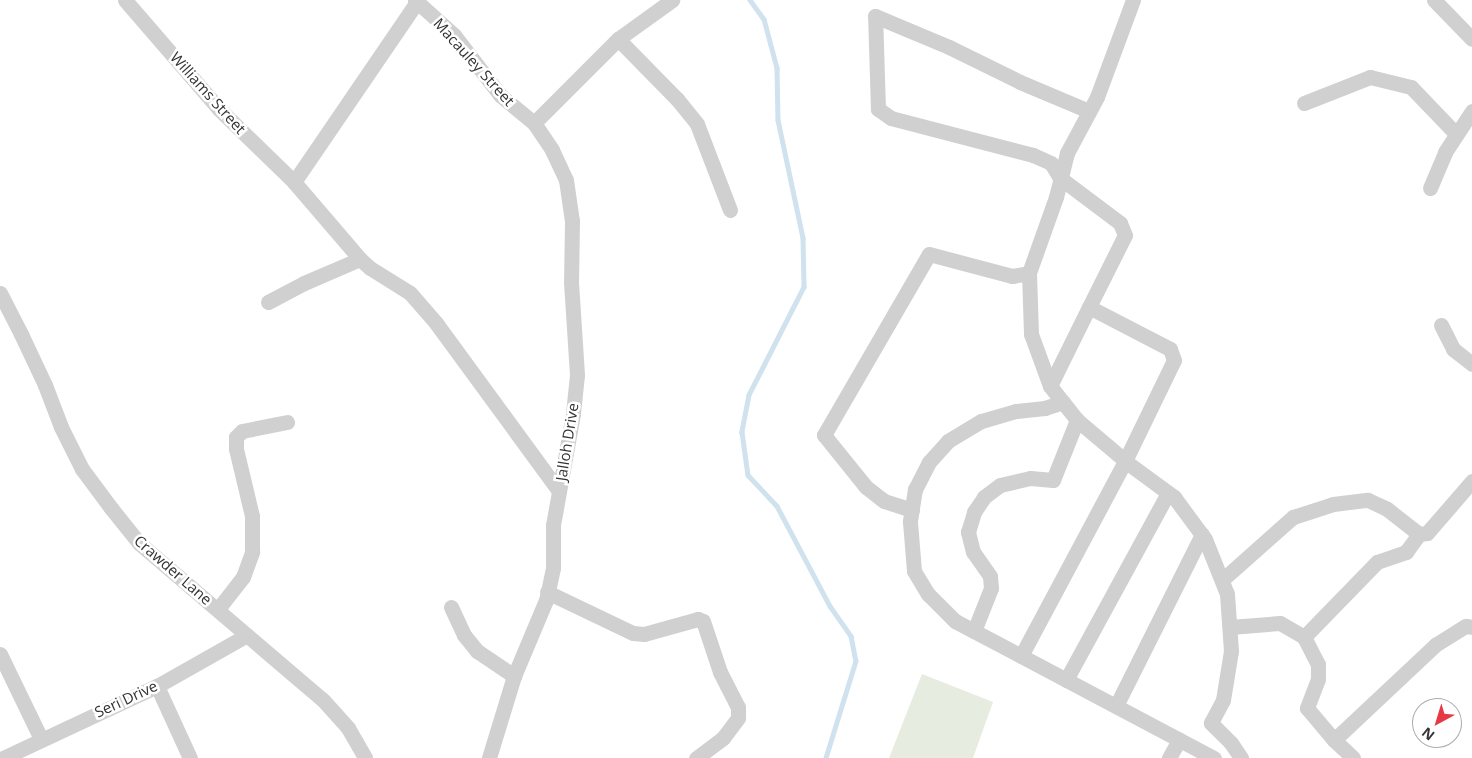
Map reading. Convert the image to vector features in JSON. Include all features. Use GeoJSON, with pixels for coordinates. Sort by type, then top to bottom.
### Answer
{"type":"FeatureCollection","features":[{"type":"Feature","properties":{"kind":"street","name":"Williams Street"},"geometry":{"type":"LineString","coordinates":[[125,0],[218,108],[294,182],[360,259],[370,268],[410,294],[436,323],[559,491]]}},
{"type":"Feature","properties":{"kind":"street"},"geometry":{"type":"LineString","coordinates":[[534,123],[618,39],[672,0]]}},
{"type":"Feature","properties":{"kind":"street"},"geometry":{"type":"LineString","coordinates":[[1133,0],[1089,111],[1067,153],[1029,273],[1031,334],[1050,386],[1077,420],[1125,461],[1174,497],[1202,534],[1228,594],[1230,627],[1231,651],[1224,700],[1211,724],[1231,744],[1241,758]]}},
{"type":"Feature","properties":{"kind":"street"},"geometry":{"type":"LineString","coordinates":[[1434,0],[1472,39]]}},
{"type":"Feature","properties":{"kind":"street"},"geometry":{"type":"LineString","coordinates":[[294,182],[416,1]]}},
{"type":"Feature","properties":{"kind":"street","name":"Macauley Street"},"geometry":{"type":"LineString","coordinates":[[416,1],[454,35],[500,95],[534,123]]}},
{"type":"Feature","properties":{"kind":"street"},"geometry":{"type":"LineString","coordinates":[[1050,386],[1125,235],[1120,223],[1060,178],[1051,163],[1033,155],[891,118],[878,109],[875,16],[949,47],[1020,82],[1089,111]]}},
{"type":"Feature","properties":{"kind":"street"},"geometry":{"type":"LineString","coordinates":[[618,39],[677,99],[696,124],[730,210]]}},
{"type":"Feature","properties":{"kind":"street"},"geometry":{"type":"LineString","coordinates":[[1304,104],[1370,77],[1412,87],[1456,134]]}},
{"type":"Feature","properties":{"kind":"street"},"geometry":{"type":"LineString","coordinates":[[1430,188],[1434,174],[1456,134],[1472,111]]}},
{"type":"Feature","properties":{"kind":"street","name":"Jalloh Drive"},"geometry":{"type":"LineString","coordinates":[[488,758],[514,676],[548,592],[552,568],[554,525],[573,414],[577,376],[571,282],[572,221],[566,180],[552,150],[534,123]]}},
{"type":"Feature","properties":{"kind":"street"},"geometry":{"type":"LineString","coordinates":[[912,510],[884,501],[866,487],[824,435],[930,254],[1012,276],[1029,273]]}},
{"type":"Feature","properties":{"kind":"street"},"geometry":{"type":"LineString","coordinates":[[268,302],[304,282],[360,259]]}},
{"type":"Feature","properties":{"kind":"street","name":"Crawder Lane"},"geometry":{"type":"LineString","coordinates":[[0,293],[25,343],[60,427],[82,469],[139,543],[323,700],[348,728],[365,758]]}},
{"type":"Feature","properties":{"kind":"street"},"geometry":{"type":"LineString","coordinates":[[1021,656],[1125,461],[1174,360],[1170,349],[1089,307]]}},
{"type":"Feature","properties":{"kind":"street"},"geometry":{"type":"LineString","coordinates":[[1441,325],[1453,349],[1472,364]]}},
{"type":"Feature","properties":{"kind":"street"},"geometry":{"type":"LineString","coordinates":[[1063,402],[1046,408],[1016,411],[981,421],[948,440],[929,462],[915,490],[910,522],[914,571],[928,594],[955,621],[1214,758]]}},
{"type":"Feature","properties":{"kind":"street"},"geometry":{"type":"LineString","coordinates":[[974,631],[991,588],[990,576],[973,552],[968,532],[974,512],[984,497],[1000,485],[1030,478],[1053,480],[1077,420]]}},
{"type":"Feature","properties":{"kind":"street"},"geometry":{"type":"LineString","coordinates":[[218,609],[243,577],[252,552],[252,516],[236,449],[236,437],[242,431],[287,422]]}},
{"type":"Feature","properties":{"kind":"street"},"geometry":{"type":"LineString","coordinates":[[1222,580],[1293,517],[1333,504],[1368,500],[1387,509],[1419,534],[1427,533],[1472,481]]}},
{"type":"Feature","properties":{"kind":"street"},"geometry":{"type":"LineString","coordinates":[[1066,680],[1168,493]]}},
{"type":"Feature","properties":{"kind":"street"},"geometry":{"type":"LineString","coordinates":[[1116,706],[1202,534]]}},
{"type":"Feature","properties":{"kind":"street"},"geometry":{"type":"LineString","coordinates":[[1304,637],[1377,562],[1406,552],[1419,534]]}},
{"type":"Feature","properties":{"kind":"street"},"geometry":{"type":"LineString","coordinates":[[548,592],[633,633],[644,634],[698,619],[703,621],[720,672],[738,707],[738,718],[723,738],[696,758]]}},
{"type":"Feature","properties":{"kind":"street"},"geometry":{"type":"LineString","coordinates":[[451,607],[464,635],[477,651],[514,676]]}},
{"type":"Feature","properties":{"kind":"street"},"geometry":{"type":"LineString","coordinates":[[1230,627],[1280,623],[1304,637],[1318,664],[1318,679],[1307,708],[1334,740],[1353,758]]}},
{"type":"Feature","properties":{"kind":"street"},"geometry":{"type":"LineString","coordinates":[[1334,740],[1435,645],[1466,626],[1472,627]]}},
{"type":"Feature","properties":{"kind":"street","name":"Seri Drive"},"geometry":{"type":"LineString","coordinates":[[3,758],[157,686],[247,635]]}},
{"type":"Feature","properties":{"kind":"street"},"geometry":{"type":"LineString","coordinates":[[0,654],[41,739]]}},
{"type":"Feature","properties":{"kind":"street"},"geometry":{"type":"LineString","coordinates":[[157,686],[190,758]]}},
{"type":"Feature","properties":{"kind":"street"},"geometry":{"type":"LineString","coordinates":[[1169,758],[1179,740]]}},
{"type":"Feature","properties":{"kind":"shaded area"},"geometry":{"type":"Polygon","coordinates":[[[922,674],[993,702],[973,758],[889,758],[922,674]]]}},
{"type":"Feature","properties":{"kind":"waterway"},"geometry":{"type":"LineString","coordinates":[[750,0],[764,19],[777,68],[778,120],[803,238],[804,287],[749,395],[742,432],[748,475],[777,506],[830,606],[851,636],[856,661],[826,758]]}}]}
